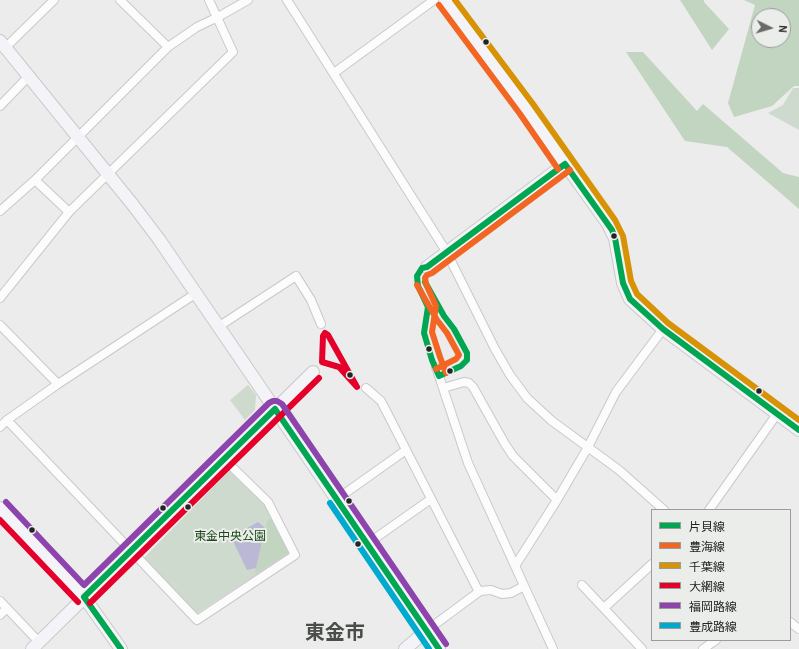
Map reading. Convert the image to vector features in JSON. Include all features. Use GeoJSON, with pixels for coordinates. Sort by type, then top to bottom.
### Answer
{"type":"FeatureCollection","features":[{"type":"Feature","properties":{"kind":"street"},"geometry":{"type":"LineString","coordinates":[[54,0],[3,45],[158,238],[439,649]]}},
{"type":"Feature","properties":{"kind":"street"},"geometry":{"type":"LineString","coordinates":[[120,0],[168,47]]}},
{"type":"Feature","properties":{"kind":"street"},"geometry":{"type":"LineString","coordinates":[[0,298],[68,212],[233,52],[209,0]]}},
{"type":"Feature","properties":{"kind":"street"},"geometry":{"type":"LineString","coordinates":[[0,211],[35,180],[168,47],[197,27],[218,18],[248,0]]}},
{"type":"Feature","properties":{"kind":"street"},"geometry":{"type":"LineString","coordinates":[[287,0],[446,251],[495,349],[510,375],[527,398],[552,421],[619,470],[663,509]]}},
{"type":"Feature","properties":{"kind":"street"},"geometry":{"type":"LineString","coordinates":[[334,73],[434,0]]}},
{"type":"Feature","properties":{"kind":"street"},"geometry":{"type":"LineString","coordinates":[[445,0],[526,109],[612,230],[615,238],[623,283],[627,294],[633,302],[663,329],[799,430]]}},
{"type":"Feature","properties":{"kind":"street"},"geometry":{"type":"LineString","coordinates":[[0,106],[28,77]]}},
{"type":"Feature","properties":{"kind":"street"},"geometry":{"type":"LineString","coordinates":[[427,266],[565,164]]}},
{"type":"Feature","properties":{"kind":"street"},"geometry":{"type":"LineString","coordinates":[[35,180],[68,212]]}},
{"type":"Feature","properties":{"kind":"street"},"geometry":{"type":"LineString","coordinates":[[218,327],[296,276],[311,300],[321,324]]}},
{"type":"Feature","properties":{"kind":"street"},"geometry":{"type":"LineString","coordinates":[[0,427],[7,420],[58,384],[195,294]]}},
{"type":"Feature","properties":{"kind":"street"},"geometry":{"type":"LineString","coordinates":[[0,324],[58,384]]}},
{"type":"Feature","properties":{"kind":"street"},"geometry":{"type":"LineString","coordinates":[[515,566],[557,500],[588,447],[616,392],[663,329]]}},
{"type":"Feature","properties":{"kind":"street"},"geometry":{"type":"LineString","coordinates":[[436,367],[468,463],[553,649]]}},
{"type":"Feature","properties":{"kind":"street"},"geometry":{"type":"LineString","coordinates":[[0,601],[38,646],[84,597],[313,372]]}},
{"type":"Feature","properties":{"kind":"street"},"geometry":{"type":"LineString","coordinates":[[443,388],[469,382],[513,456],[557,500]]}},
{"type":"Feature","properties":{"kind":"street"},"geometry":{"type":"LineString","coordinates":[[366,388],[381,401],[479,592]]}},
{"type":"Feature","properties":{"kind":"street"},"geometry":{"type":"LineString","coordinates":[[710,509],[777,414]]}},
{"type":"Feature","properties":{"kind":"street"},"geometry":{"type":"LineString","coordinates":[[7,420],[197,620],[295,555],[268,502],[224,459]]}},
{"type":"Feature","properties":{"kind":"street"},"geometry":{"type":"LineString","coordinates":[[337,499],[406,450]]}},
{"type":"Feature","properties":{"kind":"street"},"geometry":{"type":"LineString","coordinates":[[366,544],[431,499]]}},
{"type":"Feature","properties":{"kind":"street"},"geometry":{"type":"LineString","coordinates":[[0,508],[84,597],[121,649]]}},
{"type":"Feature","properties":{"kind":"street"},"geometry":{"type":"LineString","coordinates":[[604,608],[651,565]]}},
{"type":"Feature","properties":{"kind":"street"},"geometry":{"type":"LineString","coordinates":[[582,585],[642,649]]}},
{"type":"Feature","properties":{"kind":"street"},"geometry":{"type":"LineString","coordinates":[[405,649],[426,631],[479,592],[491,590],[502,594],[511,593],[524,586]]}},
{"type":"Feature","properties":{"kind":"street"},"geometry":{"type":"LineString","coordinates":[[0,615],[7,608]]}},
{"type":"Feature","properties":{"kind":"street"},"geometry":{"type":"LineString","coordinates":[[791,623],[799,629]]}},
{"type":"Feature","properties":{"kind":"street"},"geometry":{"type":"LineString","coordinates":[[703,649],[715,641]]}},
{"type":"Feature","properties":{"kind":"green space"},"geometry":{"type":"Polygon","coordinates":[[[680,0],[704,0],[704,2],[729,29],[712,50],[680,0]]]}},
{"type":"Feature","properties":{"kind":"green space"},"geometry":{"type":"Polygon","coordinates":[[[744,0],[799,0],[799,86],[794,86],[772,106],[734,117],[728,103],[751,20],[751,48],[791,48],[791,8],[754,8],[755,5],[744,0]]]}},
{"type":"Feature","properties":{"kind":"green space"},"geometry":{"type":"Polygon","coordinates":[[[626,52],[643,52],[697,111],[703,104],[783,173],[799,177],[799,209],[727,147],[685,141],[626,52]]]}},
{"type":"Feature","properties":{"kind":"green space"},"geometry":{"type":"Polygon","coordinates":[[[793,88],[799,88],[799,130],[768,113],[783,105],[793,88]]]}},
{"type":"Feature","properties":{"kind":"green space"},"geometry":{"type":"Polygon","coordinates":[[[248,385],[256,395],[255,410],[245,420],[230,400],[248,385]]]}},
{"type":"Feature","properties":{"kind":"green space","name":"東金中央公園"},"geometry":{"type":"Polygon","coordinates":[[[229,471],[265,505],[290,553],[196,614],[142,560],[229,471]]]}},
{"type":"Feature","properties":{"kind":"green space"},"geometry":{"type":"Polygon","coordinates":[[[268,519],[272,520],[289,552],[256,574],[255,571],[268,519]]]}},
{"type":"Feature","properties":{"kind":"shaded area"},"geometry":{"type":"Polygon","coordinates":[[[258,522],[265,528],[256,568],[247,570],[231,537],[258,522]]]}},
{"type":"Feature","properties":{"kind":"transit line","name":"千葉線"},"geometry":{"type":"LineString","coordinates":[[455,0],[533,104],[615,220],[623,236],[631,281],[637,294],[668,323],[799,420]]}},
{"type":"Feature","properties":{"kind":"transit line","name":"豊海線"},"geometry":{"type":"LineString","coordinates":[[439,5],[520,114],[558,169]]}},
{"type":"Feature","properties":{"kind":"transit line","name":"片貝線"},"geometry":{"type":"LineString","coordinates":[[565,164],[612,230],[615,238],[623,283],[630,299],[663,329],[799,430]]}},
{"type":"Feature","properties":{"kind":"transit line","name":"片貝線"},"geometry":{"type":"LineString","coordinates":[[439,376],[432,360],[424,333],[428,307],[418,286],[417,276],[422,268],[427,267],[565,164]]}},
{"type":"Feature","properties":{"kind":"transit line","name":"豊海線"},"geometry":{"type":"LineString","coordinates":[[446,373],[432,332],[436,306],[426,284],[425,278],[427,275],[432,273],[570,170]]}},
{"type":"Feature","properties":{"kind":"transit line","name":"片貝線"},"geometry":{"type":"LineString","coordinates":[[425,282],[467,353],[467,360],[461,366],[439,376]]}},
{"type":"Feature","properties":{"kind":"transit line","name":"豊海線"},"geometry":{"type":"LineString","coordinates":[[417,285],[459,355],[456,359],[436,369]]}},
{"type":"Feature","properties":{"kind":"transit line","name":"大網線"},"geometry":{"type":"LineString","coordinates":[[325,333],[328,335],[357,387],[339,367],[322,362],[323,336],[325,333]]}},
{"type":"Feature","properties":{"kind":"transit line","name":"大網線"},"geometry":{"type":"LineString","coordinates":[[90,603],[319,378]]}},
{"type":"Feature","properties":{"kind":"transit line","name":"福岡路線"},"geometry":{"type":"LineString","coordinates":[[6,502],[84,585],[269,403],[277,401],[282,404],[446,644]]}},
{"type":"Feature","properties":{"kind":"transit line","name":"片貝線"},"geometry":{"type":"LineString","coordinates":[[275,409],[439,649]]}},
{"type":"Feature","properties":{"kind":"transit line","name":"片貝線"},"geometry":{"type":"LineString","coordinates":[[84,597],[275,409]]}},
{"type":"Feature","properties":{"kind":"transit line","name":"豊成路線"},"geometry":{"type":"LineString","coordinates":[[330,503],[429,649]]}},
{"type":"Feature","properties":{"kind":"transit line","name":"大網線"},"geometry":{"type":"LineString","coordinates":[[0,520],[78,602]]}},
{"type":"Feature","properties":{"kind":"transit line","name":"片貝線"},"geometry":{"type":"LineString","coordinates":[[84,597],[121,649]]}},
{"type":"Feature","properties":{"kind":"district","name":"東金市"},"geometry":{"type":"Point","coordinates":[335,633]}}]}
